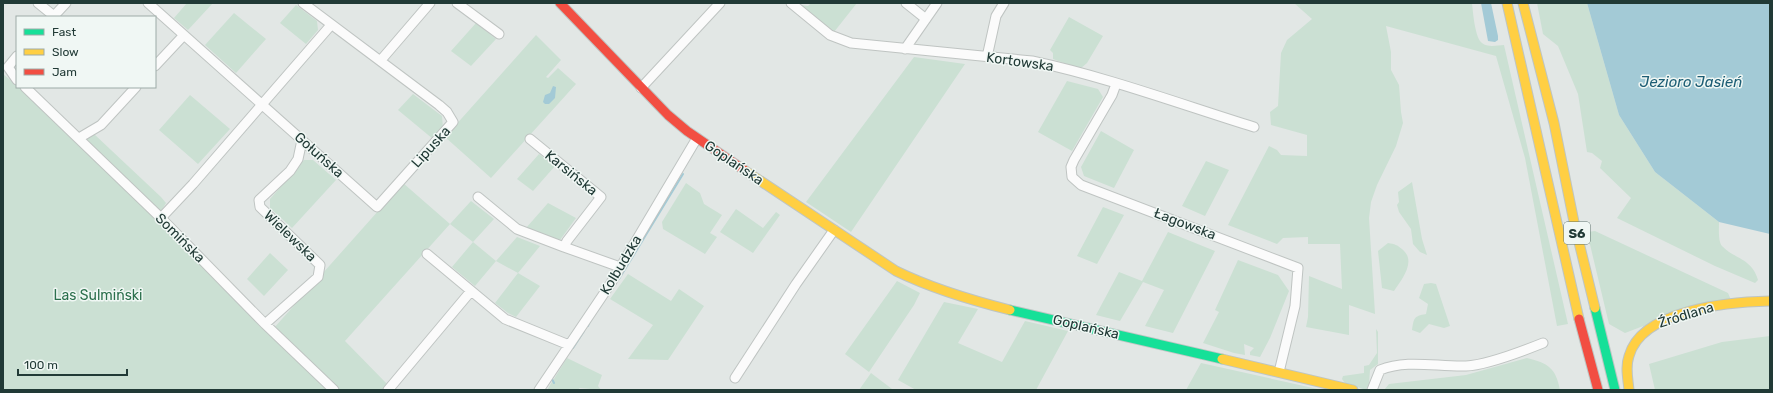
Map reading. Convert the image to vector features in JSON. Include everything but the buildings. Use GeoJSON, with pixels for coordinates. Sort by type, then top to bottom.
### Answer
{"type":"FeatureCollection","features":[{"type":"Feature","properties":{"kind":"main road","name":"Goplańska"},"geometry":{"type":"LineString","coordinates":[[560,3],[668,115],[697,138],[900,274],[940,291],[977,302],[1353,390]]}},
{"type":"Feature","properties":{"kind":"main road","name":"S6"},"geometry":{"type":"LineString","coordinates":[[1507,3],[1582,331],[1598,390]]}},
{"type":"Feature","properties":{"kind":"main road","name":"S6"},"geometry":{"type":"LineString","coordinates":[[1523,3],[1554,123],[1574,222],[1615,390]]}},
{"type":"Feature","properties":{"kind":"main road","name":"Źródlana"},"geometry":{"type":"LineString","coordinates":[[1629,390],[1626,372],[1627,360],[1640,336],[1652,325],[1665,319],[1722,305],[1770,300]]}},
{"type":"Feature","properties":{"kind":"street"},"geometry":{"type":"LineString","coordinates":[[38,3],[53,16]]}},
{"type":"Feature","properties":{"kind":"street"},"geometry":{"type":"LineString","coordinates":[[55,16],[66,3]]}},
{"type":"Feature","properties":{"kind":"street","name":"Gołuńska"},"geometry":{"type":"LineString","coordinates":[[148,3],[378,207]]}},
{"type":"Feature","properties":{"kind":"street","name":"Lipuska"},"geometry":{"type":"LineString","coordinates":[[303,3],[447,112],[453,122],[378,207]]}},
{"type":"Feature","properties":{"kind":"street"},"geometry":{"type":"LineString","coordinates":[[380,60],[430,3]]}},
{"type":"Feature","properties":{"kind":"street"},"geometry":{"type":"LineString","coordinates":[[457,3],[499,34]]}},
{"type":"Feature","properties":{"kind":"street"},"geometry":{"type":"LineString","coordinates":[[641,88],[720,3]]}},
{"type":"Feature","properties":{"kind":"street","name":"Kortowska"},"geometry":{"type":"LineString","coordinates":[[791,3],[830,35],[851,43],[1044,64],[1116,84],[1254,127]]}},
{"type":"Feature","properties":{"kind":"street"},"geometry":{"type":"LineString","coordinates":[[906,3],[926,19]]}},
{"type":"Feature","properties":{"kind":"street"},"geometry":{"type":"LineString","coordinates":[[905,49],[937,3]]}},
{"type":"Feature","properties":{"kind":"street"},"geometry":{"type":"LineString","coordinates":[[987,57],[996,16],[1004,3]]}},
{"type":"Feature","properties":{"kind":"street"},"geometry":{"type":"LineString","coordinates":[[161,218],[193,184],[331,24]]}},
{"type":"Feature","properties":{"kind":"street"},"geometry":{"type":"LineString","coordinates":[[156,65],[184,35]]}},
{"type":"Feature","properties":{"kind":"street"},"geometry":{"type":"LineString","coordinates":[[16,57],[5,67],[16,79]]}},
{"type":"Feature","properties":{"kind":"street","name":"Łagowska"},"geometry":{"type":"LineString","coordinates":[[1116,84],[1112,95],[1074,160],[1071,167],[1072,177],[1081,185],[1298,268],[1295,306],[1279,372]]}},
{"type":"Feature","properties":{"kind":"street","name":"Somińska"},"geometry":{"type":"LineString","coordinates":[[26,88],[161,218],[265,324],[334,390]]}},
{"type":"Feature","properties":{"kind":"street"},"geometry":{"type":"LineString","coordinates":[[79,138],[101,125],[135,88]]}},
{"type":"Feature","properties":{"kind":"street","name":"Kolbudzka"},"geometry":{"type":"LineString","coordinates":[[539,390],[620,267],[697,138]]}},
{"type":"Feature","properties":{"kind":"street","name":"Karsińska"},"geometry":{"type":"LineString","coordinates":[[530,139],[601,197],[564,247]]}},
{"type":"Feature","properties":{"kind":"street","name":"Wielewska"},"geometry":{"type":"LineString","coordinates":[[265,324],[318,277],[320,270],[320,265],[260,207],[259,200],[290,171],[298,159],[302,140]]}},
{"type":"Feature","properties":{"kind":"street"},"geometry":{"type":"LineString","coordinates":[[478,197],[517,229],[528,235],[620,267]]}},
{"type":"Feature","properties":{"kind":"street"},"geometry":{"type":"LineString","coordinates":[[735,378],[796,284],[834,230]]}},
{"type":"Feature","properties":{"kind":"street"},"geometry":{"type":"LineString","coordinates":[[427,254],[505,319],[569,345]]}},
{"type":"Feature","properties":{"kind":"street"},"geometry":{"type":"LineString","coordinates":[[388,390],[470,291]]}},
{"type":"Feature","properties":{"kind":"street"},"geometry":{"type":"LineString","coordinates":[[1372,390],[1380,370],[1390,366],[1402,364],[1467,366],[1486,362],[1543,344]]}},
{"type":"Feature","properties":{"kind":"green space"},"geometry":{"type":"Polygon","coordinates":[[[187,3],[213,3],[188,30],[174,18],[187,3]]]}},
{"type":"Feature","properties":{"kind":"green space"},"geometry":{"type":"Polygon","coordinates":[[[811,3],[857,3],[834,32],[800,5],[808,6],[811,3]]]}},
{"type":"Feature","properties":{"kind":"green space"},"geometry":{"type":"Polygon","coordinates":[[[1294,3],[1472,3],[1478,36],[1482,43],[1484,45],[1493,46],[1504,45],[1568,324],[1557,326],[1525,158],[1496,56],[1386,26],[1391,52],[1391,70],[1399,85],[1403,123],[1396,146],[1377,185],[1371,202],[1369,218],[1375,314],[1349,305],[1349,335],[1306,327],[1308,317],[1309,276],[1342,289],[1340,244],[1308,244],[1308,237],[1283,238],[1277,244],[1228,225],[1269,146],[1277,150],[1281,155],[1307,156],[1307,135],[1271,125],[1270,112],[1278,106],[1281,53],[1287,40],[1312,19],[1294,3]]]}},
{"type":"Feature","properties":{"kind":"green space"},"geometry":{"type":"Polygon","coordinates":[[[1537,3],[1587,3],[1619,115],[1655,172],[1719,222],[1719,238],[1722,246],[1752,267],[1758,280],[1755,283],[1715,266],[1617,218],[1631,198],[1600,168],[1602,161],[1592,153],[1587,152],[1578,94],[1558,46],[1543,34],[1537,3]]]}},
{"type":"Feature","properties":{"kind":"green space"},"geometry":{"type":"Polygon","coordinates":[[[296,5],[317,21],[318,30],[306,44],[280,23],[296,5]]]}},
{"type":"Feature","properties":{"kind":"green space"},"geometry":{"type":"Polygon","coordinates":[[[234,13],[266,39],[236,73],[205,45],[234,13]]]}},
{"type":"Feature","properties":{"kind":"green space"},"geometry":{"type":"Polygon","coordinates":[[[1069,17],[1103,36],[1087,63],[1080,69],[1053,59],[1053,53],[1050,50],[1069,17]]]}},
{"type":"Feature","properties":{"kind":"green space"},"geometry":{"type":"Polygon","coordinates":[[[476,23],[496,39],[471,66],[451,51],[476,23]]]}},
{"type":"Feature","properties":{"kind":"green space"},"geometry":{"type":"Polygon","coordinates":[[[536,35],[561,60],[546,77],[548,78],[558,68],[576,84],[491,178],[445,137],[536,35]]]}},
{"type":"Feature","properties":{"kind":"green space"},"geometry":{"type":"Polygon","coordinates":[[[914,57],[965,64],[851,232],[806,202],[914,57]]]}},
{"type":"Feature","properties":{"kind":"green space","name":"Las Sulmiński"},"geometry":{"type":"Polygon","coordinates":[[[3,74],[16,85],[16,88],[20,88],[37,102],[76,140],[88,138],[94,134],[161,197],[166,203],[157,218],[329,390],[3,390],[3,74]]]}},
{"type":"Feature","properties":{"kind":"green space"},"geometry":{"type":"Polygon","coordinates":[[[1067,81],[1098,89],[1103,97],[1072,151],[1038,132],[1067,81]]]}},
{"type":"Feature","properties":{"kind":"green space"},"geometry":{"type":"Polygon","coordinates":[[[413,94],[442,116],[443,128],[433,139],[398,110],[413,94]]]}},
{"type":"Feature","properties":{"kind":"green space"},"geometry":{"type":"Polygon","coordinates":[[[190,95],[230,129],[198,164],[159,130],[190,95]]]}},
{"type":"Feature","properties":{"kind":"green space"},"geometry":{"type":"Polygon","coordinates":[[[1101,131],[1134,150],[1114,188],[1084,176],[1081,167],[1101,131]]]}},
{"type":"Feature","properties":{"kind":"green space"},"geometry":{"type":"Polygon","coordinates":[[[539,154],[555,166],[533,191],[517,179],[539,154]]]}},
{"type":"Feature","properties":{"kind":"green space"},"geometry":{"type":"Polygon","coordinates":[[[304,160],[313,160],[336,180],[292,228],[270,208],[270,199],[304,160]]]}},
{"type":"Feature","properties":{"kind":"green space"},"geometry":{"type":"Polygon","coordinates":[[[1206,161],[1229,170],[1205,216],[1182,206],[1206,161]]]}},
{"type":"Feature","properties":{"kind":"green space"},"geometry":{"type":"Polygon","coordinates":[[[1412,182],[1422,239],[1427,255],[1420,252],[1413,244],[1411,229],[1399,212],[1397,205],[1399,202],[1398,192],[1412,182]]]}},
{"type":"Feature","properties":{"kind":"green space"},"geometry":{"type":"Polygon","coordinates":[[[403,183],[450,224],[345,341],[388,385],[384,390],[336,390],[274,328],[403,183]]]}},
{"type":"Feature","properties":{"kind":"green space"},"geometry":{"type":"Polygon","coordinates":[[[686,183],[700,193],[704,204],[722,215],[710,233],[717,237],[705,254],[663,229],[662,222],[686,183]]]}},
{"type":"Feature","properties":{"kind":"green space"},"geometry":{"type":"Polygon","coordinates":[[[471,201],[494,219],[473,242],[450,224],[471,201]]]}},
{"type":"Feature","properties":{"kind":"green space"},"geometry":{"type":"Polygon","coordinates":[[[548,203],[576,218],[560,240],[526,228],[548,203]]]}},
{"type":"Feature","properties":{"kind":"green space"},"geometry":{"type":"Polygon","coordinates":[[[1103,207],[1124,215],[1097,264],[1077,256],[1103,207]]]}},
{"type":"Feature","properties":{"kind":"green space"},"geometry":{"type":"Polygon","coordinates":[[[736,209],[763,228],[776,212],[780,215],[753,253],[720,232],[736,209]]]}},
{"type":"Feature","properties":{"kind":"green space"},"geometry":{"type":"Polygon","coordinates":[[[1595,231],[1728,293],[1731,300],[1693,307],[1625,333],[1609,324],[1587,232],[1595,231]]]}},
{"type":"Feature","properties":{"kind":"green space"},"geometry":{"type":"Polygon","coordinates":[[[1168,232],[1215,251],[1173,333],[1145,326],[1164,290],[1143,282],[1120,321],[1096,315],[1119,272],[1142,281],[1168,232]]]}},
{"type":"Feature","properties":{"kind":"green space"},"geometry":{"type":"Polygon","coordinates":[[[517,237],[540,246],[518,273],[496,261],[517,237]]]}},
{"type":"Feature","properties":{"kind":"green space"},"geometry":{"type":"Polygon","coordinates":[[[473,242],[496,261],[475,286],[452,267],[473,242]]]}},
{"type":"Feature","properties":{"kind":"green space"},"geometry":{"type":"Polygon","coordinates":[[[1388,243],[1396,245],[1402,249],[1408,259],[1407,270],[1394,291],[1382,288],[1378,251],[1388,243]]]}},
{"type":"Feature","properties":{"kind":"green space"},"geometry":{"type":"Polygon","coordinates":[[[270,253],[288,270],[264,296],[247,279],[270,253]]]}},
{"type":"Feature","properties":{"kind":"green space"},"geometry":{"type":"Polygon","coordinates":[[[1238,260],[1278,275],[1289,291],[1270,338],[1260,357],[1250,355],[1250,352],[1254,348],[1244,344],[1245,355],[1203,343],[1219,312],[1215,310],[1238,260]]]}},
{"type":"Feature","properties":{"kind":"green space"},"geometry":{"type":"Polygon","coordinates":[[[518,273],[540,286],[516,317],[495,303],[518,273]]]}},
{"type":"Feature","properties":{"kind":"green space"},"geometry":{"type":"Polygon","coordinates":[[[628,274],[671,301],[679,289],[704,306],[668,360],[628,359],[653,325],[610,299],[628,274]]]}},
{"type":"Feature","properties":{"kind":"green space"},"geometry":{"type":"Polygon","coordinates":[[[897,281],[920,293],[914,305],[869,372],[845,354],[897,281]]]}},
{"type":"Feature","properties":{"kind":"green space"},"geometry":{"type":"Polygon","coordinates":[[[1424,284],[1436,284],[1450,326],[1444,328],[1429,324],[1420,333],[1412,330],[1413,323],[1416,317],[1426,314],[1428,304],[1419,298],[1424,284]]]}},
{"type":"Feature","properties":{"kind":"green space"},"geometry":{"type":"Polygon","coordinates":[[[944,302],[978,309],[958,343],[1002,362],[1025,321],[1068,331],[1036,390],[916,390],[898,380],[944,302]]]}},
{"type":"Feature","properties":{"kind":"green space"},"geometry":{"type":"Polygon","coordinates":[[[1376,329],[1378,332],[1378,364],[1370,370],[1369,384],[1366,390],[1345,383],[1342,379],[1343,376],[1364,373],[1364,366],[1369,365],[1377,353],[1376,329]]]}},
{"type":"Feature","properties":{"kind":"green space"},"geometry":{"type":"Polygon","coordinates":[[[1770,336],[1770,390],[1655,390],[1649,364],[1722,342],[1770,336]]]}},
{"type":"Feature","properties":{"kind":"green space"},"geometry":{"type":"Polygon","coordinates":[[[567,358],[602,375],[598,386],[601,390],[580,388],[577,390],[547,390],[567,358]]]}},
{"type":"Feature","properties":{"kind":"green space"},"geometry":{"type":"Polygon","coordinates":[[[1527,358],[1540,362],[1550,368],[1556,376],[1560,390],[1384,390],[1389,384],[1466,375],[1527,358]]]}},
{"type":"Feature","properties":{"kind":"green space"},"geometry":{"type":"Polygon","coordinates":[[[1201,363],[1322,390],[1186,390],[1201,363]]]}},
{"type":"Feature","properties":{"kind":"green space"},"geometry":{"type":"Polygon","coordinates":[[[871,373],[892,389],[892,390],[859,390],[871,373]]]}},
{"type":"Feature","properties":{"kind":"water"},"geometry":{"type":"Polygon","coordinates":[[[1481,3],[1491,3],[1498,36],[1498,40],[1495,42],[1488,41],[1481,3]]]}},
{"type":"Feature","properties":{"kind":"water","name":"Jezioro Jasień"},"geometry":{"type":"Polygon","coordinates":[[[1587,3],[1770,3],[1770,234],[1719,222],[1655,172],[1619,115],[1587,3]]]}},
{"type":"Feature","properties":{"kind":"water"},"geometry":{"type":"Polygon","coordinates":[[[553,86],[556,87],[555,98],[549,104],[545,104],[543,102],[545,95],[550,93],[553,86]]]}},
{"type":"Feature","properties":{"kind":"waterway"},"geometry":{"type":"LineString","coordinates":[[619,279],[683,174]]}},
{"type":"Feature","properties":{"kind":"waterway"},"geometry":{"type":"LineString","coordinates":[[588,326],[590,321]]}},
{"type":"Feature","properties":{"kind":"waterway"},"geometry":{"type":"LineString","coordinates":[[573,348],[584,331]]}},
{"type":"Feature","properties":{"kind":"waterway"},"geometry":{"type":"LineString","coordinates":[[552,379],[554,383]]}},
{"type":"Feature","properties":{"kind":"traffic: fast"},"geometry":{"type":"LineString","coordinates":[[1595,308],[1615,390]]}},
{"type":"Feature","properties":{"kind":"traffic: fast"},"geometry":{"type":"LineString","coordinates":[[1010,310],[1222,359]]}},
{"type":"Feature","properties":{"kind":"traffic: slow"},"geometry":{"type":"LineString","coordinates":[[1507,3],[1579,319]]}},
{"type":"Feature","properties":{"kind":"traffic: slow"},"geometry":{"type":"LineString","coordinates":[[1523,3],[1554,123],[1574,222],[1595,308]]}},
{"type":"Feature","properties":{"kind":"traffic: slow"},"geometry":{"type":"LineString","coordinates":[[744,170],[896,271],[952,294],[1010,310]]}},
{"type":"Feature","properties":{"kind":"traffic: slow"},"geometry":{"type":"LineString","coordinates":[[1629,390],[1627,369],[1629,356],[1637,340],[1651,328],[1669,318],[1689,311],[1711,306],[1770,301]]}},
{"type":"Feature","properties":{"kind":"traffic: slow"},"geometry":{"type":"LineString","coordinates":[[1222,359],[1353,390]]}},
{"type":"Feature","properties":{"kind":"traffic: jam"},"geometry":{"type":"LineString","coordinates":[[560,3],[668,115],[687,131],[744,170]]}},
{"type":"Feature","properties":{"kind":"traffic: jam"},"geometry":{"type":"LineString","coordinates":[[1579,319],[1598,390]]}}]}
